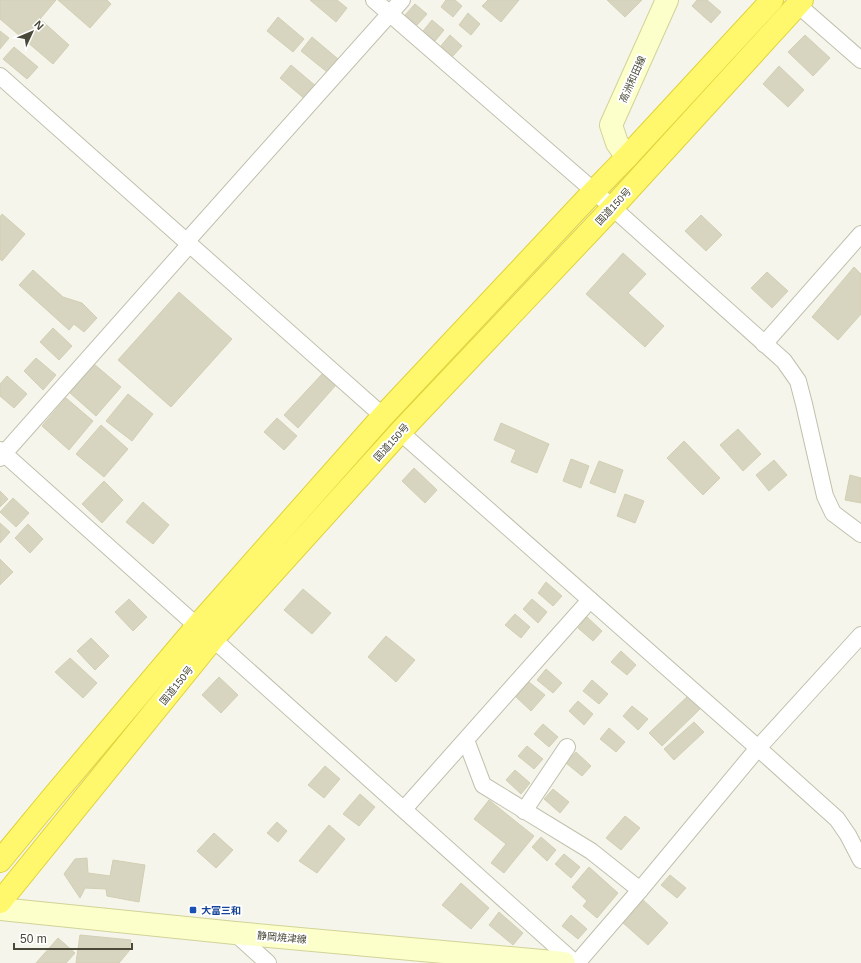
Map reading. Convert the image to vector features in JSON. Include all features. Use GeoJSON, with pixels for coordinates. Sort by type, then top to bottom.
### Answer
{"type":"FeatureCollection","features":[{"type":"Feature","properties":{"kind":"highway","name":"国道150号"},"geometry":{"type":"LineString","coordinates":[[0,902],[205,632],[383,416],[627,157],[772,0]]}},
{"type":"Feature","properties":{"kind":"highway","name":"国道150号"},"geometry":{"type":"LineString","coordinates":[[0,861],[51,799],[205,632],[400,432],[612,208],[800,2]]}},
{"type":"Feature","properties":{"kind":"main road","name":"高洲和田線"},"geometry":{"type":"LineString","coordinates":[[627,157],[617,143],[611,126],[667,0]]}},
{"type":"Feature","properties":{"kind":"main road","name":"静岡焼津線"},"geometry":{"type":"LineString","coordinates":[[0,910],[564,963]]}},
{"type":"Feature","properties":{"kind":"street"},"geometry":{"type":"LineString","coordinates":[[374,0],[594,191],[784,361],[798,381],[825,496],[833,513],[861,534]]}},
{"type":"Feature","properties":{"kind":"street"},"geometry":{"type":"LineString","coordinates":[[402,0],[1,454],[205,632],[576,963],[640,890],[758,748],[861,635]]}},
{"type":"Feature","properties":{"kind":"street"},"geometry":{"type":"LineString","coordinates":[[800,2],[861,60]]}},
{"type":"Feature","properties":{"kind":"street"},"geometry":{"type":"LineString","coordinates":[[0,76],[383,416]]}},
{"type":"Feature","properties":{"kind":"street"},"geometry":{"type":"LineString","coordinates":[[764,344],[861,234]]}},
{"type":"Feature","properties":{"kind":"street"},"geometry":{"type":"LineString","coordinates":[[400,432],[837,819],[855,833],[861,860]]}},
{"type":"Feature","properties":{"kind":"street"},"geometry":{"type":"LineString","coordinates":[[404,809],[590,600]]}},
{"type":"Feature","properties":{"kind":"street"},"geometry":{"type":"LineString","coordinates":[[466,740],[483,785],[591,851],[640,890]]}},
{"type":"Feature","properties":{"kind":"street"},"geometry":{"type":"LineString","coordinates":[[524,811],[567,747]]}},
{"type":"Feature","properties":{"kind":"street"},"geometry":{"type":"LineString","coordinates":[[235,933],[268,963]]}},
{"type":"Feature","properties":{"kind":"building"},"geometry":{"type":"Polygon","coordinates":[[[0,0],[56,0],[40,19],[69,45],[53,64],[0,19],[0,0]]]}},
{"type":"Feature","properties":{"kind":"building"},"geometry":{"type":"Polygon","coordinates":[[[58,0],[107,0],[111,4],[90,28],[58,0]]]}},
{"type":"Feature","properties":{"kind":"building"},"geometry":{"type":"Polygon","coordinates":[[[310,0],[337,0],[347,8],[336,22],[310,0]]]}},
{"type":"Feature","properties":{"kind":"building"},"geometry":{"type":"Polygon","coordinates":[[[446,0],[455,0],[462,6],[453,17],[441,7],[446,0]]]}},
{"type":"Feature","properties":{"kind":"building"},"geometry":{"type":"Polygon","coordinates":[[[488,0],[519,0],[501,22],[482,6],[488,0]]]}},
{"type":"Feature","properties":{"kind":"building"},"geometry":{"type":"Polygon","coordinates":[[[607,0],[642,0],[625,17],[607,0]]]}},
{"type":"Feature","properties":{"kind":"building"},"geometry":{"type":"Polygon","coordinates":[[[697,0],[707,0],[721,12],[711,23],[692,6],[697,0]]]}},
{"type":"Feature","properties":{"kind":"building"},"geometry":{"type":"Polygon","coordinates":[[[415,4],[427,14],[417,25],[405,15],[415,4]]]}},
{"type":"Feature","properties":{"kind":"building"},"geometry":{"type":"Polygon","coordinates":[[[468,13],[480,24],[471,35],[459,25],[468,13]]]}},
{"type":"Feature","properties":{"kind":"building"},"geometry":{"type":"Polygon","coordinates":[[[278,17],[304,39],[293,52],[267,31],[278,17]]]}},
{"type":"Feature","properties":{"kind":"building"},"geometry":{"type":"Polygon","coordinates":[[[432,20],[444,30],[435,41],[423,31],[432,20]]]}},
{"type":"Feature","properties":{"kind":"building"},"geometry":{"type":"Polygon","coordinates":[[[0,31],[9,38],[0,49],[0,31]]]}},
{"type":"Feature","properties":{"kind":"building"},"geometry":{"type":"Polygon","coordinates":[[[450,35],[462,46],[452,57],[440,47],[450,35]]]}},
{"type":"Feature","properties":{"kind":"building"},"geometry":{"type":"Polygon","coordinates":[[[805,35],[830,58],[813,76],[788,52],[805,35]]]}},
{"type":"Feature","properties":{"kind":"building"},"geometry":{"type":"Polygon","coordinates":[[[312,37],[338,59],[327,72],[301,51],[312,37]]]}},
{"type":"Feature","properties":{"kind":"building"},"geometry":{"type":"Polygon","coordinates":[[[14,47],[38,67],[27,79],[3,59],[14,47]]]}},
{"type":"Feature","properties":{"kind":"building"},"geometry":{"type":"Polygon","coordinates":[[[291,65],[317,87],[306,100],[280,78],[291,65]]]}},
{"type":"Feature","properties":{"kind":"building"},"geometry":{"type":"Polygon","coordinates":[[[779,66],[804,90],[788,107],[763,84],[779,66]]]}},
{"type":"Feature","properties":{"kind":"building"},"geometry":{"type":"Polygon","coordinates":[[[2,214],[25,234],[2,261],[0,259],[0,217],[2,214]]]}},
{"type":"Feature","properties":{"kind":"building"},"geometry":{"type":"Polygon","coordinates":[[[701,215],[722,235],[706,251],[685,231],[701,215]]]}},
{"type":"Feature","properties":{"kind":"building"},"geometry":{"type":"Polygon","coordinates":[[[623,253],[646,274],[628,293],[664,326],[645,347],[586,294],[623,253]]]}},
{"type":"Feature","properties":{"kind":"building"},"geometry":{"type":"Polygon","coordinates":[[[854,267],[861,274],[861,314],[838,340],[812,317],[854,267]]]}},
{"type":"Feature","properties":{"kind":"building"},"geometry":{"type":"Polygon","coordinates":[[[33,270],[63,297],[82,303],[97,318],[84,332],[74,324],[69,330],[19,285],[33,270]]]}},
{"type":"Feature","properties":{"kind":"building"},"geometry":{"type":"Polygon","coordinates":[[[767,272],[788,291],[772,308],[751,288],[767,272]]]}},
{"type":"Feature","properties":{"kind":"building"},"geometry":{"type":"Polygon","coordinates":[[[179,292],[232,339],[171,407],[118,360],[179,292]]]}},
{"type":"Feature","properties":{"kind":"building"},"geometry":{"type":"Polygon","coordinates":[[[53,328],[72,346],[59,360],[40,342],[53,328]]]}},
{"type":"Feature","properties":{"kind":"building"},"geometry":{"type":"Polygon","coordinates":[[[36,358],[56,375],[43,390],[24,371],[36,358]]]}},
{"type":"Feature","properties":{"kind":"building"},"geometry":{"type":"Polygon","coordinates":[[[94,364],[121,387],[96,416],[69,392],[94,364]]]}},
{"type":"Feature","properties":{"kind":"building"},"geometry":{"type":"Polygon","coordinates":[[[323,373],[336,385],[298,428],[284,415],[323,373]]]}},
{"type":"Feature","properties":{"kind":"building"},"geometry":{"type":"Polygon","coordinates":[[[7,376],[27,394],[14,408],[0,396],[0,384],[7,376]]]}},
{"type":"Feature","properties":{"kind":"building"},"geometry":{"type":"Polygon","coordinates":[[[128,394],[153,414],[132,441],[106,421],[128,394]]]}},
{"type":"Feature","properties":{"kind":"building"},"geometry":{"type":"Polygon","coordinates":[[[66,398],[93,421],[69,450],[42,426],[66,398]]]}},
{"type":"Feature","properties":{"kind":"building"},"geometry":{"type":"Polygon","coordinates":[[[277,418],[297,436],[284,450],[264,432],[277,418]]]}},
{"type":"Feature","properties":{"kind":"building"},"geometry":{"type":"Polygon","coordinates":[[[501,423],[549,444],[537,473],[511,462],[516,450],[494,440],[501,423]]]}},
{"type":"Feature","properties":{"kind":"building"},"geometry":{"type":"Polygon","coordinates":[[[101,425],[128,449],[104,477],[76,454],[101,425]]]}},
{"type":"Feature","properties":{"kind":"building"},"geometry":{"type":"Polygon","coordinates":[[[738,429],[761,454],[743,471],[720,445],[738,429]]]}},
{"type":"Feature","properties":{"kind":"building"},"geometry":{"type":"Polygon","coordinates":[[[684,441],[720,478],[703,495],[667,458],[684,441]]]}},
{"type":"Feature","properties":{"kind":"building"},"geometry":{"type":"Polygon","coordinates":[[[571,459],[589,466],[581,488],[563,481],[571,459]]]}},
{"type":"Feature","properties":{"kind":"building"},"geometry":{"type":"Polygon","coordinates":[[[774,460],[787,475],[769,491],[756,475],[774,460]]]}},
{"type":"Feature","properties":{"kind":"building"},"geometry":{"type":"Polygon","coordinates":[[[599,461],[623,470],[615,493],[590,483],[599,461]]]}},
{"type":"Feature","properties":{"kind":"building"},"geometry":{"type":"Polygon","coordinates":[[[414,468],[437,490],[425,503],[402,481],[414,468]]]}},
{"type":"Feature","properties":{"kind":"building"},"geometry":{"type":"Polygon","coordinates":[[[850,475],[861,478],[861,503],[845,500],[850,475]]]}},
{"type":"Feature","properties":{"kind":"building"},"geometry":{"type":"Polygon","coordinates":[[[104,481],[123,500],[102,523],[82,504],[104,481]]]}},
{"type":"Feature","properties":{"kind":"building"},"geometry":{"type":"Polygon","coordinates":[[[0,491],[8,499],[0,507],[0,491]]]}},
{"type":"Feature","properties":{"kind":"building"},"geometry":{"type":"Polygon","coordinates":[[[625,494],[644,501],[635,523],[617,516],[625,494]]]}},
{"type":"Feature","properties":{"kind":"building"},"geometry":{"type":"Polygon","coordinates":[[[13,498],[29,513],[16,527],[0,512],[13,498]]]}},
{"type":"Feature","properties":{"kind":"building"},"geometry":{"type":"Polygon","coordinates":[[[143,502],[169,525],[153,544],[126,522],[143,502]]]}},
{"type":"Feature","properties":{"kind":"building"},"geometry":{"type":"Polygon","coordinates":[[[0,523],[10,532],[0,543],[0,523]]]}},
{"type":"Feature","properties":{"kind":"building"},"geometry":{"type":"Polygon","coordinates":[[[28,524],[43,539],[30,553],[15,538],[28,524]]]}},
{"type":"Feature","properties":{"kind":"building"},"geometry":{"type":"Polygon","coordinates":[[[0,559],[13,572],[0,585],[0,559]]]}},
{"type":"Feature","properties":{"kind":"building"},"geometry":{"type":"Polygon","coordinates":[[[546,582],[562,596],[553,606],[538,593],[546,582]]]}},
{"type":"Feature","properties":{"kind":"building"},"geometry":{"type":"Polygon","coordinates":[[[303,589],[331,613],[312,634],[284,610],[303,589]]]}},
{"type":"Feature","properties":{"kind":"building"},"geometry":{"type":"Polygon","coordinates":[[[129,599],[147,617],[133,631],[115,612],[129,599]]]}},
{"type":"Feature","properties":{"kind":"building"},"geometry":{"type":"Polygon","coordinates":[[[532,599],[547,612],[538,623],[523,609],[532,599]]]}},
{"type":"Feature","properties":{"kind":"building"},"geometry":{"type":"Polygon","coordinates":[[[515,614],[530,627],[521,638],[505,625],[515,614]]]}},
{"type":"Feature","properties":{"kind":"building"},"geometry":{"type":"Polygon","coordinates":[[[587,617],[602,631],[593,641],[578,628],[587,617]]]}},
{"type":"Feature","properties":{"kind":"building"},"geometry":{"type":"Polygon","coordinates":[[[386,636],[415,660],[396,682],[368,657],[386,636]]]}},
{"type":"Feature","properties":{"kind":"building"},"geometry":{"type":"Polygon","coordinates":[[[91,638],[109,656],[95,670],[77,651],[91,638]]]}},
{"type":"Feature","properties":{"kind":"building"},"geometry":{"type":"Polygon","coordinates":[[[621,651],[636,665],[627,675],[611,662],[621,651]]]}},
{"type":"Feature","properties":{"kind":"building"},"geometry":{"type":"Polygon","coordinates":[[[70,658],[97,683],[83,698],[55,672],[70,658]]]}},
{"type":"Feature","properties":{"kind":"building"},"geometry":{"type":"Polygon","coordinates":[[[546,669],[562,683],[553,693],[537,680],[546,669]]]}},
{"type":"Feature","properties":{"kind":"building"},"geometry":{"type":"Polygon","coordinates":[[[219,677],[238,695],[221,713],[202,695],[219,677]]]}},
{"type":"Feature","properties":{"kind":"building"},"geometry":{"type":"Polygon","coordinates":[[[592,680],[608,694],[599,704],[583,691],[592,680]]]}},
{"type":"Feature","properties":{"kind":"building"},"geometry":{"type":"Polygon","coordinates":[[[529,682],[545,695],[531,711],[516,697],[529,682]]]}},
{"type":"Feature","properties":{"kind":"building"},"geometry":{"type":"Polygon","coordinates":[[[690,694],[702,707],[662,746],[649,733],[690,694]]]}},
{"type":"Feature","properties":{"kind":"building"},"geometry":{"type":"Polygon","coordinates":[[[578,701],[593,714],[584,725],[569,711],[578,701]]]}},
{"type":"Feature","properties":{"kind":"building"},"geometry":{"type":"Polygon","coordinates":[[[632,706],[648,719],[638,730],[623,716],[632,706]]]}},
{"type":"Feature","properties":{"kind":"building"},"geometry":{"type":"Polygon","coordinates":[[[694,722],[704,732],[674,760],[664,749],[694,722]]]}},
{"type":"Feature","properties":{"kind":"building"},"geometry":{"type":"Polygon","coordinates":[[[543,724],[558,737],[549,747],[534,734],[543,724]]]}},
{"type":"Feature","properties":{"kind":"building"},"geometry":{"type":"Polygon","coordinates":[[[609,728],[625,742],[616,752],[600,739],[609,728]]]}},
{"type":"Feature","properties":{"kind":"building"},"geometry":{"type":"Polygon","coordinates":[[[527,746],[543,759],[534,769],[518,756],[527,746]]]}},
{"type":"Feature","properties":{"kind":"building"},"geometry":{"type":"Polygon","coordinates":[[[576,752],[591,766],[582,776],[566,763],[576,752]]]}},
{"type":"Feature","properties":{"kind":"building"},"geometry":{"type":"Polygon","coordinates":[[[325,766],[340,779],[324,798],[308,785],[325,766]]]}},
{"type":"Feature","properties":{"kind":"building"},"geometry":{"type":"Polygon","coordinates":[[[515,770],[530,783],[521,794],[506,780],[515,770]]]}},
{"type":"Feature","properties":{"kind":"building"},"geometry":{"type":"Polygon","coordinates":[[[553,789],[569,802],[560,813],[544,799],[553,789]]]}},
{"type":"Feature","properties":{"kind":"building"},"geometry":{"type":"Polygon","coordinates":[[[360,794],[375,807],[359,826],[343,814],[360,794]]]}},
{"type":"Feature","properties":{"kind":"building"},"geometry":{"type":"Polygon","coordinates":[[[489,800],[534,836],[504,873],[491,863],[506,844],[474,819],[489,800]]]}},
{"type":"Feature","properties":{"kind":"building"},"geometry":{"type":"Polygon","coordinates":[[[625,816],[640,828],[621,850],[606,838],[625,816]]]}},
{"type":"Feature","properties":{"kind":"building"},"geometry":{"type":"Polygon","coordinates":[[[277,822],[287,831],[278,842],[267,833],[277,822]]]}},
{"type":"Feature","properties":{"kind":"building"},"geometry":{"type":"Polygon","coordinates":[[[329,825],[345,839],[317,873],[299,861],[329,825]]]}},
{"type":"Feature","properties":{"kind":"building"},"geometry":{"type":"Polygon","coordinates":[[[214,833],[233,850],[216,868],[197,851],[214,833]]]}},
{"type":"Feature","properties":{"kind":"building"},"geometry":{"type":"Polygon","coordinates":[[[541,837],[556,850],[547,861],[532,847],[541,837]]]}},
{"type":"Feature","properties":{"kind":"building"},"geometry":{"type":"Polygon","coordinates":[[[564,854],[580,867],[571,878],[555,864],[564,854]]]}},
{"type":"Feature","properties":{"kind":"building"},"geometry":{"type":"Polygon","coordinates":[[[87,858],[88,873],[110,876],[113,860],[145,865],[139,902],[107,896],[106,889],[85,888],[80,898],[64,874],[75,859],[87,858]]]}},
{"type":"Feature","properties":{"kind":"building"},"geometry":{"type":"Polygon","coordinates":[[[589,867],[618,893],[597,918],[583,906],[587,901],[572,887],[589,867]]]}},
{"type":"Feature","properties":{"kind":"building"},"geometry":{"type":"Polygon","coordinates":[[[670,875],[686,888],[677,898],[661,885],[670,875]]]}},
{"type":"Feature","properties":{"kind":"building"},"geometry":{"type":"Polygon","coordinates":[[[461,883],[489,908],[471,929],[442,905],[461,883]]]}},
{"type":"Feature","properties":{"kind":"building"},"geometry":{"type":"Polygon","coordinates":[[[642,899],[668,923],[648,945],[622,922],[642,899]]]}},
{"type":"Feature","properties":{"kind":"building"},"geometry":{"type":"Polygon","coordinates":[[[499,912],[523,933],[513,945],[489,925],[499,912]]]}},
{"type":"Feature","properties":{"kind":"building"},"geometry":{"type":"Polygon","coordinates":[[[571,915],[587,929],[578,939],[562,926],[571,915]]]}},
{"type":"Feature","properties":{"kind":"building"},"geometry":{"type":"Polygon","coordinates":[[[80,935],[131,940],[129,951],[119,963],[76,963],[80,935]]]}},
{"type":"Feature","properties":{"kind":"building"},"geometry":{"type":"Polygon","coordinates":[[[58,938],[75,953],[66,963],[36,963],[58,938]]]}},
{"type":"Feature","properties":{"kind":"place","name":"大富三和"},"geometry":{"type":"Point","coordinates":[193,910]}}]}
